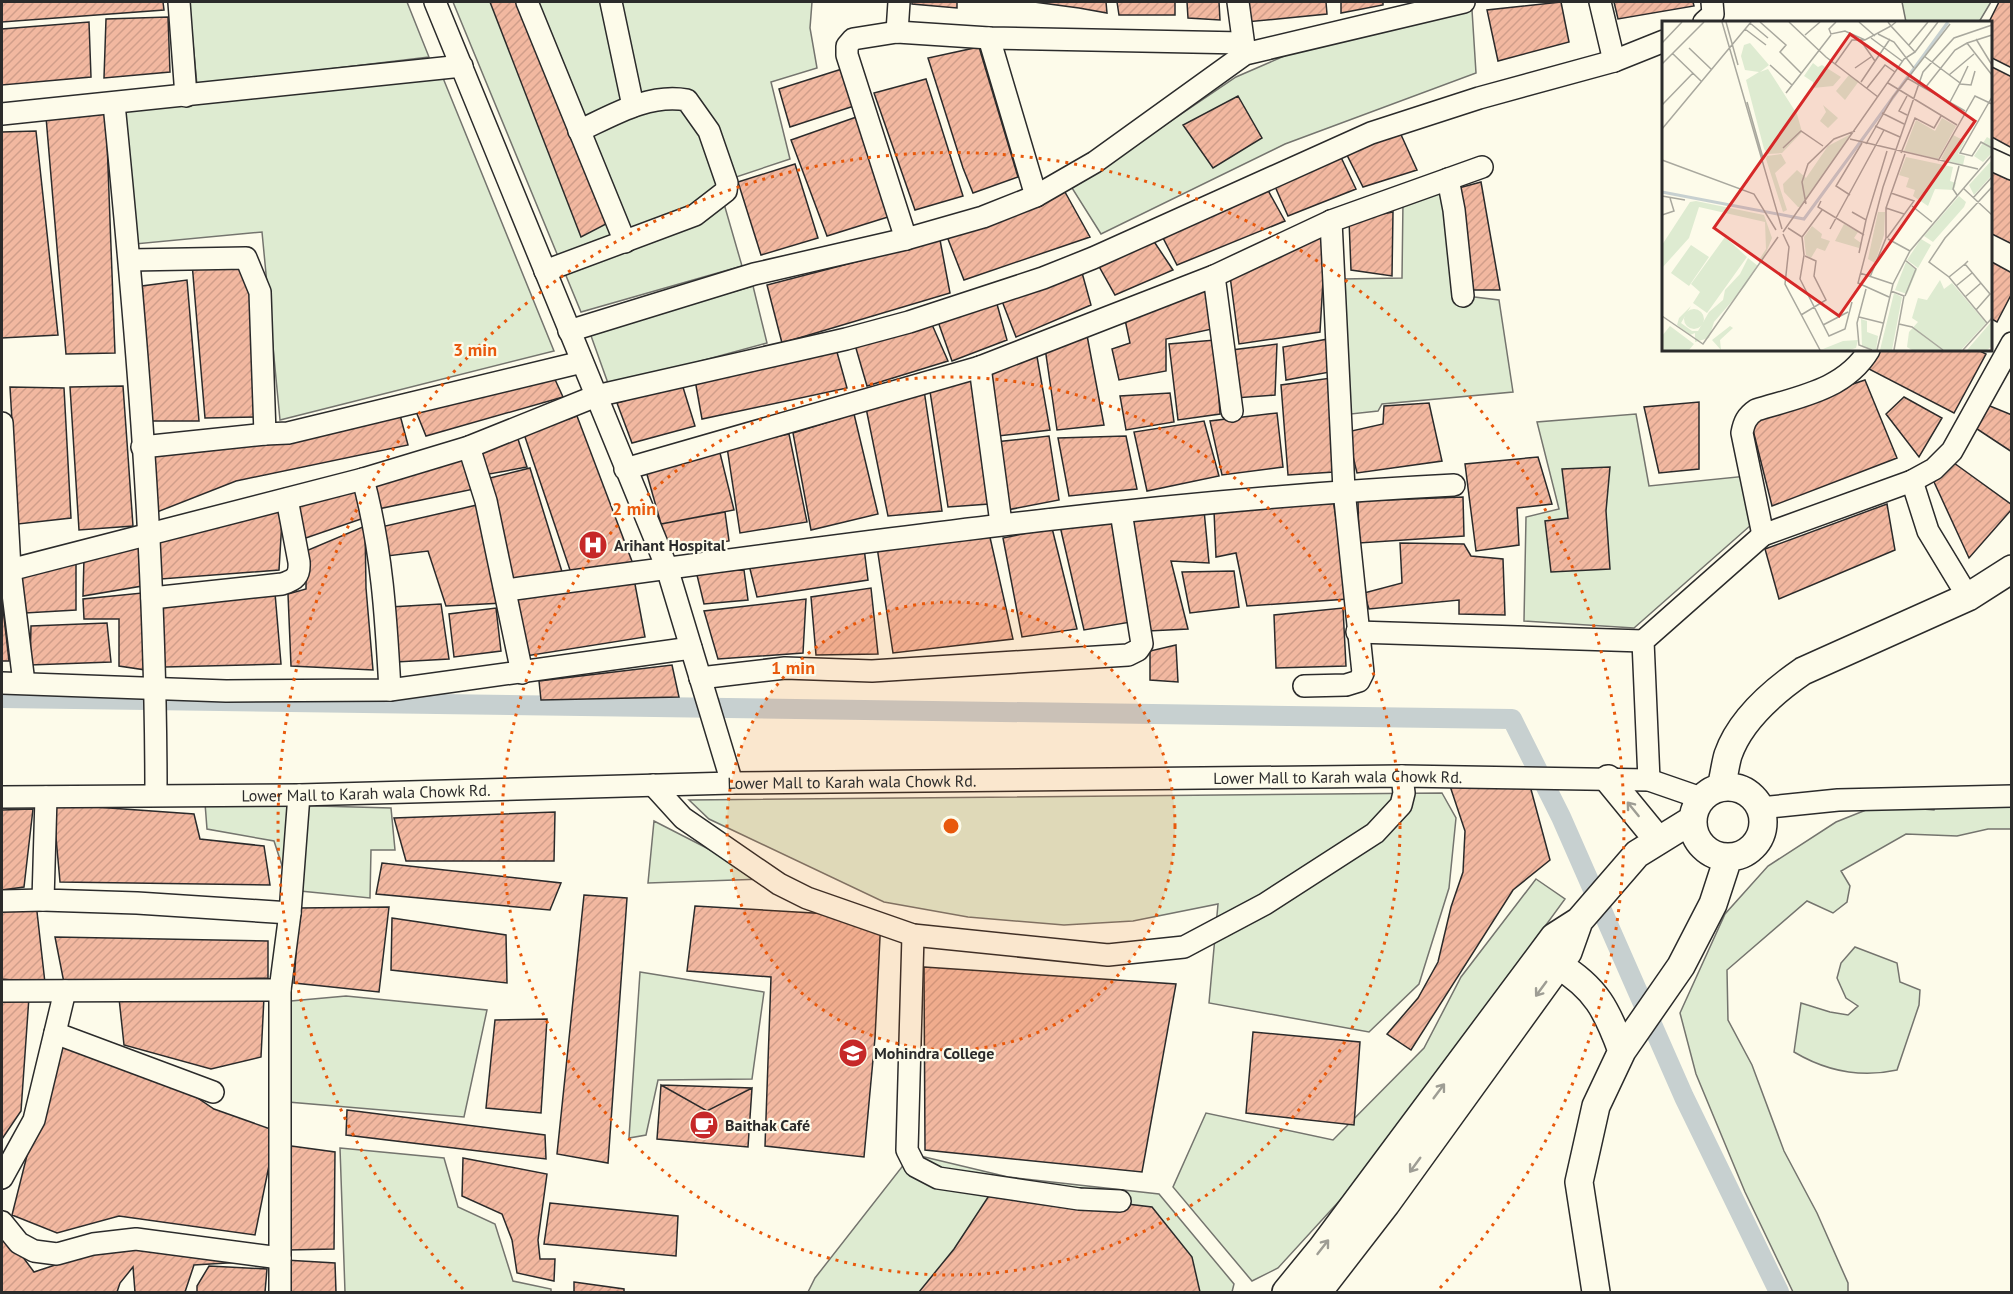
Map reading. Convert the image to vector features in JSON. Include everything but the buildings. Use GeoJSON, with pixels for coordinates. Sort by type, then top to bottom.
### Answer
{"type":"FeatureCollection","features":[{"type":"Feature","properties":{"kind":"main road"},"geometry":{"type":"LineString","coordinates":[[1286,1293],[1554,937],[1582,918],[1637,854],[1705,802],[1744,791],[1760,808],[1763,819],[1758,842],[1750,850],[1728,858],[1706,851],[1693,831],[1705,802],[1740,734],[1763,704],[1781,686],[1803,671],[1968,597],[2012,569]]}},
{"type":"Feature","properties":{"kind":"main road"},"geometry":{"type":"LineString","coordinates":[[1608,779],[1658,840]]}},
{"type":"Feature","properties":{"kind":"main road"},"geometry":{"type":"LineString","coordinates":[[1596,1293],[1579,1182],[1596,1106],[1627,1044],[1681,966],[1713,904],[1728,858]]}},
{"type":"Feature","properties":{"kind":"main road"},"geometry":{"type":"LineString","coordinates":[[1318,1293],[1386,1204],[1568,952],[1582,918]]}},
{"type":"Feature","properties":{"kind":"main road"},"geometry":{"type":"LineString","coordinates":[[1558,965],[1582,980],[1597,998],[1627,1044]]}},
{"type":"Feature","properties":{"kind":"street"},"geometry":{"type":"LineString","coordinates":[[179,2],[186,96]]}},
{"type":"Feature","properties":{"kind":"street"},"geometry":{"type":"LineString","coordinates":[[527,2],[625,242]]}},
{"type":"Feature","properties":{"kind":"street"},"geometry":{"type":"LineString","coordinates":[[610,2],[633,106]]}},
{"type":"Feature","properties":{"kind":"street"},"geometry":{"type":"LineString","coordinates":[[897,32],[899,2]]}},
{"type":"Feature","properties":{"kind":"street"},"geometry":{"type":"LineString","coordinates":[[1238,2],[1244,48]]}},
{"type":"Feature","properties":{"kind":"street"},"geometry":{"type":"LineString","coordinates":[[906,239],[847,55],[847,46],[853,39],[897,32],[989,39],[1244,48],[1464,2]]}},
{"type":"Feature","properties":{"kind":"street"},"geometry":{"type":"LineString","coordinates":[[1600,2],[1614,61]]}},
{"type":"Feature","properties":{"kind":"street"},"geometry":{"type":"LineString","coordinates":[[1705,21],[1713,14],[1712,2]]}},
{"type":"Feature","properties":{"kind":"street"},"geometry":{"type":"LineString","coordinates":[[441,3],[462,66],[667,568],[732,783]]}},
{"type":"Feature","properties":{"kind":"street"},"geometry":{"type":"LineString","coordinates":[[989,39],[1036,196]]}},
{"type":"Feature","properties":{"kind":"street"},"geometry":{"type":"LineString","coordinates":[[6,571],[363,479],[470,447],[596,396],[846,339],[1043,278],[1371,133],[1479,98],[1614,61],[1662,41]]}},
{"type":"Feature","properties":{"kind":"street"},"geometry":{"type":"LineString","coordinates":[[569,331],[754,274],[956,226],[1036,196],[1095,162],[1244,48]]}},
{"type":"Feature","properties":{"kind":"street"},"geometry":{"type":"LineString","coordinates":[[2,114],[462,66]]}},
{"type":"Feature","properties":{"kind":"street"},"geometry":{"type":"LineString","coordinates":[[545,271],[695,215],[726,191],[727,183],[709,130],[687,100],[671,97],[633,106],[579,131]]}},
{"type":"Feature","properties":{"kind":"street"},"geometry":{"type":"LineString","coordinates":[[114,104],[130,260],[149,535],[157,696],[156,795]]}},
{"type":"Feature","properties":{"kind":"street"},"geometry":{"type":"LineString","coordinates":[[1992,160],[2012,169]]}},
{"type":"Feature","properties":{"kind":"street"},"geometry":{"type":"LineString","coordinates":[[625,469],[980,367],[1214,276],[1331,221],[1482,167]]}},
{"type":"Feature","properties":{"kind":"street"},"geometry":{"type":"LineString","coordinates":[[1448,179],[1454,210],[1463,296]]}},
{"type":"Feature","properties":{"kind":"street"},"geometry":{"type":"LineString","coordinates":[[1304,686],[1346,685],[1362,678],[1344,490],[1331,221]]}},
{"type":"Feature","properties":{"kind":"street"},"geometry":{"type":"LineString","coordinates":[[130,260],[246,258],[260,292],[265,434]]}},
{"type":"Feature","properties":{"kind":"street"},"geometry":{"type":"LineString","coordinates":[[1214,276],[1232,411]]}},
{"type":"Feature","properties":{"kind":"street"},"geometry":{"type":"LineString","coordinates":[[1357,632],[1643,641],[1763,535],[1912,481],[1934,470],[1952,452],[2012,343]]}},
{"type":"Feature","properties":{"kind":"street"},"geometry":{"type":"LineString","coordinates":[[1763,535],[1742,433],[1743,424],[1756,410],[1833,385],[1860,364],[1868,351]]}},
{"type":"Feature","properties":{"kind":"street"},"geometry":{"type":"LineString","coordinates":[[142,447],[288,433],[582,362]]}},
{"type":"Feature","properties":{"kind":"street"},"geometry":{"type":"LineString","coordinates":[[980,367],[1001,523]]}},
{"type":"Feature","properties":{"kind":"street"},"geometry":{"type":"LineString","coordinates":[[2,434],[6,571],[24,683]]}},
{"type":"Feature","properties":{"kind":"street"},"geometry":{"type":"LineString","coordinates":[[470,447],[486,501],[522,673]]}},
{"type":"Feature","properties":{"kind":"street"},"geometry":{"type":"LineString","coordinates":[[363,479],[376,528],[386,614],[390,690]]}},
{"type":"Feature","properties":{"kind":"street"},"geometry":{"type":"LineString","coordinates":[[1912,481],[1928,531],[1968,597]]}},
{"type":"Feature","properties":{"kind":"street"},"geometry":{"type":"LineString","coordinates":[[506,590],[1001,523],[1344,490],[1454,485]]}},
{"type":"Feature","properties":{"kind":"street"},"geometry":{"type":"LineString","coordinates":[[152,598],[282,584],[297,578],[300,572],[299,562],[287,499]]}},
{"type":"Feature","properties":{"kind":"street"},"geometry":{"type":"LineString","coordinates":[[703,688],[785,668],[872,671],[1128,655],[1138,650],[1142,644],[1121,512]]}},
{"type":"Feature","properties":{"kind":"street"},"geometry":{"type":"LineString","coordinates":[[1643,641],[1649,780]]}},
{"type":"Feature","properties":{"kind":"street"},"geometry":{"type":"LineString","coordinates":[[2,683],[24,683],[157,696],[390,690],[691,648]]}},
{"type":"Feature","properties":{"kind":"street"},"geometry":{"type":"LineString","coordinates":[[653,785],[683,818],[779,884],[807,898],[914,935],[1108,955],[1184,946],[1265,904],[1375,833],[1401,805],[1404,792],[1402,776]]}},
{"type":"Feature","properties":{"kind":"street","name":"Lower Mall to Karah wala Chowk Rd."},"geometry":{"type":"LineString","coordinates":[[2,797],[298,795],[732,783],[1402,776],[1649,780],[1705,802]]}},
{"type":"Feature","properties":{"kind":"street"},"geometry":{"type":"LineString","coordinates":[[280,1293],[280,990],[290,913],[298,795]]}},
{"type":"Feature","properties":{"kind":"street"},"geometry":{"type":"LineString","coordinates":[[1760,808],[1838,800],[2012,796]]}},
{"type":"Feature","properties":{"kind":"street"},"geometry":{"type":"LineString","coordinates":[[44,900],[46,797]]}},
{"type":"Feature","properties":{"kind":"street"},"geometry":{"type":"LineString","coordinates":[[2,901],[137,903],[290,913]]}},
{"type":"Feature","properties":{"kind":"street"},"geometry":{"type":"LineString","coordinates":[[914,935],[907,1150],[915,1166],[938,1178],[1078,1199],[1120,1201]]}},
{"type":"Feature","properties":{"kind":"street"},"geometry":{"type":"LineString","coordinates":[[2,991],[280,990]]}},
{"type":"Feature","properties":{"kind":"street"},"geometry":{"type":"LineString","coordinates":[[2,1178],[34,1120],[65,991]]}},
{"type":"Feature","properties":{"kind":"street"},"geometry":{"type":"LineString","coordinates":[[55,1033],[213,1092]]}},
{"type":"Feature","properties":{"kind":"street"},"geometry":{"type":"LineString","coordinates":[[2,1222],[19,1243],[34,1251],[57,1254],[93,1244],[136,1239],[280,1258]]}},
{"type":"Feature","properties":{"kind":"green space"},"geometry":{"type":"Polygon","coordinates":[[[189,2],[407,2],[429,57],[197,85],[189,2]]]}},
{"type":"Feature","properties":{"kind":"green space"},"geometry":{"type":"Polygon","coordinates":[[[453,2],[812,2],[810,28],[817,68],[771,82],[790,159],[718,183],[742,266],[581,312],[453,2]]]}},
{"type":"Feature","properties":{"kind":"green space"},"geometry":{"type":"Polygon","coordinates":[[[1902,2],[1991,2],[1980,21],[1906,21],[1902,2]]]}},
{"type":"Feature","properties":{"kind":"green space"},"geometry":{"type":"Polygon","coordinates":[[[1472,10],[1476,73],[1285,144],[1101,234],[1072,188],[1236,77],[1298,50],[1472,10]]]}},
{"type":"Feature","properties":{"kind":"green space"},"geometry":{"type":"Polygon","coordinates":[[[443,78],[554,351],[280,420],[262,232],[135,244],[124,111],[443,78]]]}},
{"type":"Feature","properties":{"kind":"green space"},"geometry":{"type":"Polygon","coordinates":[[[1445,186],[1458,295],[1499,300],[1513,392],[1382,404],[1378,411],[1351,414],[1342,279],[1402,278],[1403,201],[1445,186]]]}},
{"type":"Feature","properties":{"kind":"green space"},"geometry":{"type":"Polygon","coordinates":[[[753,286],[767,343],[609,386],[590,333],[753,286]]]}},
{"type":"Feature","properties":{"kind":"green space"},"geometry":{"type":"Polygon","coordinates":[[[1636,414],[1649,486],[1747,476],[1751,525],[1634,628],[1524,621],[1526,517],[1559,509],[1537,422],[1636,414]]]}},
{"type":"Feature","properties":{"kind":"green space"},"geometry":{"type":"Polygon","coordinates":[[[1938,792],[2011,793],[2011,829],[1988,829],[1957,836],[1906,834],[1841,871],[1850,886],[1847,902],[1833,913],[1807,901],[1727,970],[1728,1020],[1752,1065],[1784,1151],[1817,1213],[1848,1283],[1848,1292],[1793,1292],[1745,1192],[1696,1074],[1680,1013],[1725,914],[1768,866],[1836,822],[1891,800],[1910,808],[1934,810],[1938,792]]]}},
{"type":"Feature","properties":{"kind":"green space"},"geometry":{"type":"Polygon","coordinates":[[[1442,793],[1456,818],[1449,888],[1419,984],[1369,1032],[1209,1003],[1218,904],[1133,921],[1064,925],[968,917],[884,902],[709,819],[689,800],[1442,793]]]}},
{"type":"Feature","properties":{"kind":"green space"},"geometry":{"type":"Polygon","coordinates":[[[205,803],[391,808],[395,850],[371,850],[370,898],[290,890],[274,841],[207,829],[205,803]]]}},
{"type":"Feature","properties":{"kind":"green space"},"geometry":{"type":"Polygon","coordinates":[[[654,821],[767,879],[648,883],[654,821]]]}},
{"type":"Feature","properties":{"kind":"green space"},"geometry":{"type":"Polygon","coordinates":[[[1536,879],[1565,899],[1364,1174],[1278,1268],[1252,1281],[1173,1187],[1206,1113],[1333,1140],[1424,1048],[1461,977],[1536,879]]]}},
{"type":"Feature","properties":{"kind":"green space"},"geometry":{"type":"Polygon","coordinates":[[[1855,947],[1897,963],[1900,982],[1920,990],[1919,1005],[1897,1070],[1870,1073],[1844,1071],[1819,1064],[1794,1052],[1801,1003],[1848,1015],[1858,1006],[1846,998],[1837,978],[1841,963],[1855,947]]]}},
{"type":"Feature","properties":{"kind":"green space"},"geometry":{"type":"Polygon","coordinates":[[[640,972],[764,992],[752,1079],[658,1080],[646,1135],[629,1138],[640,972]]]}},
{"type":"Feature","properties":{"kind":"green space"},"geometry":{"type":"Polygon","coordinates":[[[346,996],[487,1010],[464,1117],[288,1102],[280,1002],[346,996]]]}},
{"type":"Feature","properties":{"kind":"green space"},"geometry":{"type":"Polygon","coordinates":[[[340,1148],[444,1158],[458,1207],[495,1224],[513,1281],[551,1289],[551,1292],[345,1292],[340,1148]]]}},
{"type":"Feature","properties":{"kind":"green space"},"geometry":{"type":"Polygon","coordinates":[[[912,1154],[1008,1177],[1159,1194],[1234,1284],[1232,1292],[808,1292],[815,1278],[912,1154]]]}},
{"type":"Feature","properties":{"kind":"waterway"},"geometry":{"type":"LineString","coordinates":[[2,698],[1512,719],[1561,817],[1684,1097],[1779,1292]]}},
{"type":"Feature","properties":{"kind":"place","name":"Arihant Hospital"},"geometry":{"type":"Point","coordinates":[593,545]}},
{"type":"Feature","properties":{"kind":"place","name":"Mohindra College"},"geometry":{"type":"Point","coordinates":[853,1053]}},
{"type":"Feature","properties":{"kind":"place","name":"Baithak Café"},"geometry":{"type":"Point","coordinates":[704,1125]}}]}
